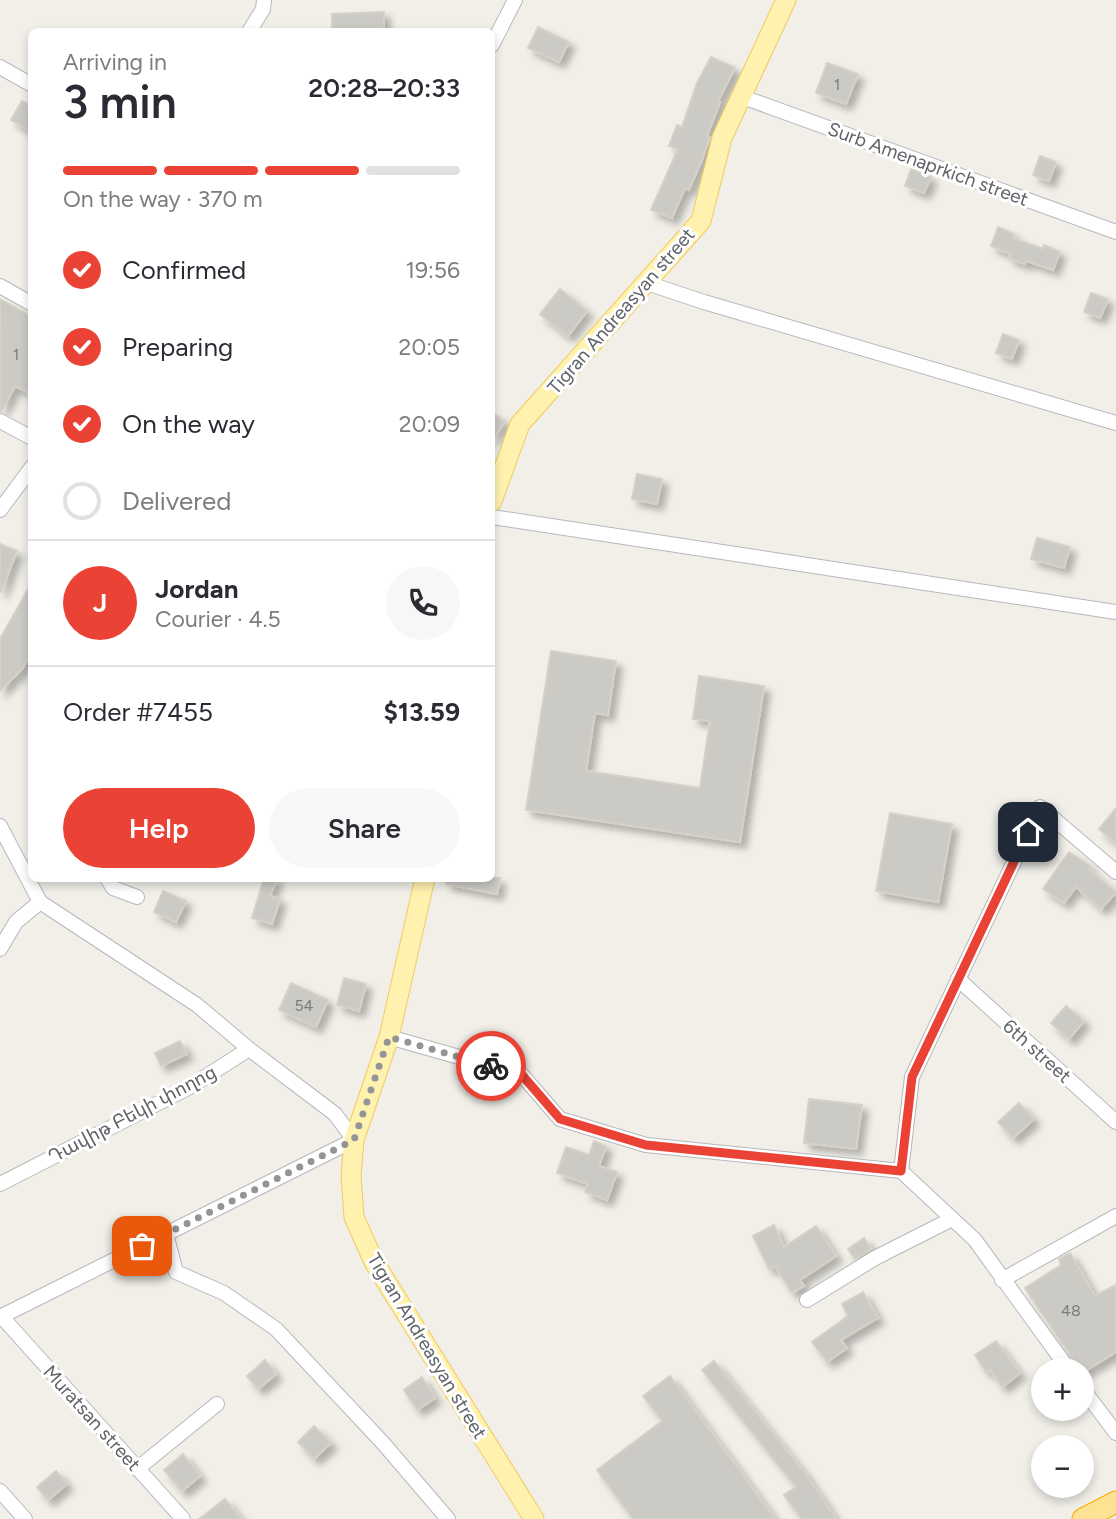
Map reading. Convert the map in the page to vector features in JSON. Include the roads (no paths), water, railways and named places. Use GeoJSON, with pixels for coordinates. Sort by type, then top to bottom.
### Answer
{"type":"FeatureCollection","features":[{"type":"Feature","properties":{"kind":"highway"},"geometry":{"type":"LineString","coordinates":[[1083,1519],[1116,1502]]}},
{"type":"Feature","properties":{"kind":"main road","name":"Tigran Andreasyan street"},"geometry":{"type":"LineString","coordinates":[[495,493],[520,424],[701,220],[722,138],[786,0]]}},
{"type":"Feature","properties":{"kind":"main road","name":"Tigran Andreasyan street"},"geometry":{"type":"LineString","coordinates":[[424,882],[389,1037],[354,1140],[351,1176],[354,1217],[374,1262],[534,1519]]}},
{"type":"Feature","properties":{"kind":"street"},"geometry":{"type":"LineString","coordinates":[[251,28],[264,0]]}},
{"type":"Feature","properties":{"kind":"street"},"geometry":{"type":"LineString","coordinates":[[495,39],[515,0]]}},
{"type":"Feature","properties":{"kind":"street"},"geometry":{"type":"LineString","coordinates":[[0,67],[28,83]]}},
{"type":"Feature","properties":{"kind":"street","name":"Surb Amenaprkich street"},"geometry":{"type":"LineString","coordinates":[[740,96],[1116,232]]}},
{"type":"Feature","properties":{"kind":"street"},"geometry":{"type":"LineString","coordinates":[[647,283],[1116,423]]}},
{"type":"Feature","properties":{"kind":"street"},"geometry":{"type":"LineString","coordinates":[[0,286],[28,302]]}},
{"type":"Feature","properties":{"kind":"street"},"geometry":{"type":"LineString","coordinates":[[0,421],[28,436]]}},
{"type":"Feature","properties":{"kind":"street"},"geometry":{"type":"LineString","coordinates":[[0,510],[28,472]]}},
{"type":"Feature","properties":{"kind":"street"},"geometry":{"type":"LineString","coordinates":[[495,517],[1116,612]]}},
{"type":"Feature","properties":{"kind":"street"},"geometry":{"type":"LineString","coordinates":[[901,1171],[912,1077],[1040,807],[1116,872]]}},
{"type":"Feature","properties":{"kind":"street"},"geometry":{"type":"LineString","coordinates":[[0,827],[28,880]]}},
{"type":"Feature","properties":{"kind":"street"},"geometry":{"type":"LineString","coordinates":[[1,1317],[354,1140],[335,1114],[197,1006],[40,902],[29,882]]}},
{"type":"Feature","properties":{"kind":"street"},"geometry":{"type":"LineString","coordinates":[[109,882],[113,888],[137,897]]}},
{"type":"Feature","properties":{"kind":"street"},"geometry":{"type":"LineString","coordinates":[[0,949],[16,922],[40,902]]}},
{"type":"Feature","properties":{"kind":"street","name":"6th street"},"geometry":{"type":"LineString","coordinates":[[958,979],[1116,1122]]}},
{"type":"Feature","properties":{"kind":"street"},"geometry":{"type":"LineString","coordinates":[[389,1037],[522,1075],[560,1119],[646,1145],[901,1171],[975,1240],[1060,1358]]}},
{"type":"Feature","properties":{"kind":"street","name":"Դավիթ Բեկի փողոց"},"geometry":{"type":"LineString","coordinates":[[0,1184],[188,1088],[249,1049]]}},
{"type":"Feature","properties":{"kind":"street"},"geometry":{"type":"LineString","coordinates":[[1002,1279],[1116,1216]]}},
{"type":"Feature","properties":{"kind":"street"},"geometry":{"type":"LineString","coordinates":[[807,1300],[876,1258],[953,1219]]}},
{"type":"Feature","properties":{"kind":"street"},"geometry":{"type":"LineString","coordinates":[[166,1234],[176,1272],[224,1293],[276,1329],[383,1443],[449,1519]]}},
{"type":"Feature","properties":{"kind":"street","name":"Muratsan street"},"geometry":{"type":"LineString","coordinates":[[1,1317],[183,1519]]}},
{"type":"Feature","properties":{"kind":"street"},"geometry":{"type":"LineString","coordinates":[[137,1469],[217,1404]]}},
{"type":"Feature","properties":{"kind":"street"},"geometry":{"type":"LineString","coordinates":[[1094,1404],[1116,1433]]}},
{"type":"Feature","properties":{"kind":"street"},"geometry":{"type":"LineString","coordinates":[[0,1491],[25,1519]]}}]}
